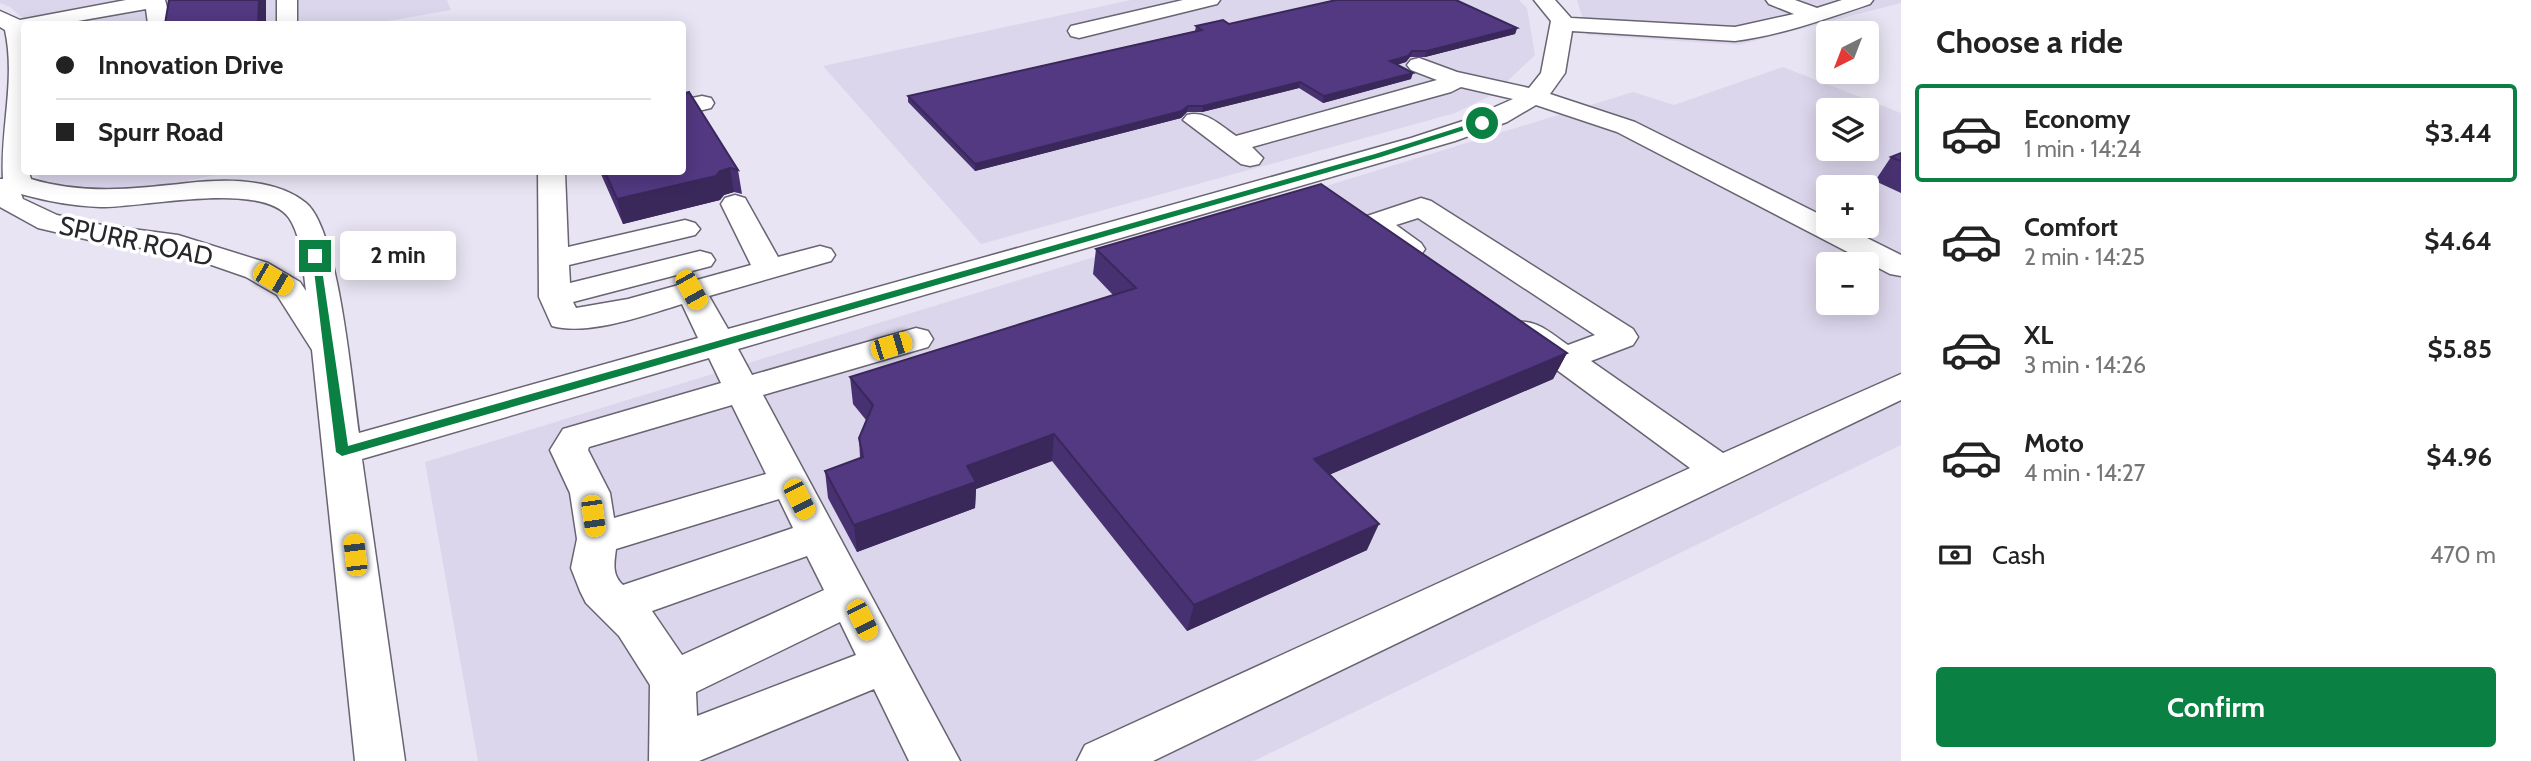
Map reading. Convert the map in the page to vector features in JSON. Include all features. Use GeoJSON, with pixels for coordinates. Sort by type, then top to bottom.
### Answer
{"type":"FeatureCollection","features":[{"type":"Feature","properties":{"kind":"street"},"geometry":{"type":"LineString","coordinates":[[54,21],[90,18],[157,0],[160,21]]}},
{"type":"Feature","properties":{"kind":"street"},"geometry":{"type":"LineString","coordinates":[[286,0],[287,21]]}},
{"type":"Feature","properties":{"kind":"street"},"geometry":{"type":"LineString","coordinates":[[1079,31],[1210,0]]}},
{"type":"Feature","properties":{"kind":"street"},"geometry":{"type":"LineString","coordinates":[[1776,0],[1815,15]]}},
{"type":"Feature","properties":{"kind":"street"},"geometry":{"type":"LineString","coordinates":[[342,452],[1482,123],[1536,97],[1552,76],[1553,12],[1735,34],[1815,15],[1863,0]]}},
{"type":"Feature","properties":{"kind":"street","name":"SPURR ROAD"},"geometry":{"type":"LineString","coordinates":[[0,168],[10,139],[21,74],[17,24]]}},
{"type":"Feature","properties":{"kind":"street"},"geometry":{"type":"LineString","coordinates":[[1419,65],[1458,79],[1536,97],[1626,127],[1901,267]]}},
{"type":"Feature","properties":{"kind":"street"},"geometry":{"type":"LineString","coordinates":[[1232,145],[1443,87],[1458,79]]}},
{"type":"Feature","properties":{"kind":"street"},"geometry":{"type":"LineString","coordinates":[[1196,120],[1283,182]]}},
{"type":"Feature","properties":{"kind":"street","name":"SPURR ROAD"},"geometry":{"type":"LineString","coordinates":[[10,139],[12,172],[18,184],[41,192],[75,198],[105,198],[220,188],[268,195],[298,209],[306,221],[315,256],[329,354],[380,761]]}},
{"type":"Feature","properties":{"kind":"street"},"geometry":{"type":"LineString","coordinates":[[220,188],[268,175]]}},
{"type":"Feature","properties":{"kind":"street"},"geometry":{"type":"LineString","coordinates":[[551,175],[555,297],[564,319],[587,318],[633,309],[691,290],[820,255]]}},
{"type":"Feature","properties":{"kind":"street","name":"SPURR ROAD"},"geometry":{"type":"LineString","coordinates":[[0,183],[12,204],[48,222],[102,234],[178,244],[257,270],[289,289],[329,354]]}},
{"type":"Feature","properties":{"kind":"street"},"geometry":{"type":"LineString","coordinates":[[735,204],[769,269]]}},
{"type":"Feature","properties":{"kind":"street"},"geometry":{"type":"LineString","coordinates":[[1430,263],[1374,223],[1421,207],[1621,337],[1565,359]]}},
{"type":"Feature","properties":{"kind":"street"},"geometry":{"type":"LineString","coordinates":[[554,260],[685,229]]}},
{"type":"Feature","properties":{"kind":"street"},"geometry":{"type":"LineString","coordinates":[[555,297],[700,260]]}},
{"type":"Feature","properties":{"kind":"street"},"geometry":{"type":"LineString","coordinates":[[691,290],[935,761]]}},
{"type":"Feature","properties":{"kind":"street"},"geometry":{"type":"LineString","coordinates":[[1498,311],[1721,471]]}},
{"type":"Feature","properties":{"kind":"street"},"geometry":{"type":"LineString","coordinates":[[885,664],[675,754],[673,681],[635,623],[601,591],[592,568],[597,539],[590,493],[569,450],[576,438],[916,339]]}},
{"type":"Feature","properties":{"kind":"street"},"geometry":{"type":"LineString","coordinates":[[1102,761],[1901,386]]}},
{"type":"Feature","properties":{"kind":"street"},"geometry":{"type":"LineString","coordinates":[[597,539],[790,481]]}},
{"type":"Feature","properties":{"kind":"street"},"geometry":{"type":"LineString","coordinates":[[615,606],[818,536]]}},
{"type":"Feature","properties":{"kind":"street"},"geometry":{"type":"LineString","coordinates":[[673,681],[851,597]]}},
{"type":"Feature","properties":{"kind":"shaded area"},"geometry":{"type":"Polygon","coordinates":[[[0,0],[447,0],[451,10],[388,21],[26,21],[10,7],[0,3],[0,0]]]}},
{"type":"Feature","properties":{"kind":"shaded area"},"geometry":{"type":"Polygon","coordinates":[[[1131,0],[1519,0],[1527,8],[1535,55],[1494,94],[1455,113],[981,244],[823,66],[1131,0]]]}},
{"type":"Feature","properties":{"kind":"shaded area"},"geometry":{"type":"Polygon","coordinates":[[[1577,0],[1901,0],[1901,3],[1831,21],[1816,21],[1816,25],[1738,45],[1588,35],[1577,0]]]}},
{"type":"Feature","properties":{"kind":"shaded area"},"geometry":{"type":"Polygon","coordinates":[[[1783,67],[1816,80],[1816,84],[1827,84],[1863,98],[1816,98],[1816,161],[1879,161],[1879,104],[1901,113],[1901,445],[1254,761],[478,761],[425,462],[1633,92],[1674,105],[1783,67]]]}},
{"type":"Feature","properties":{"kind":"shaded area"},"geometry":{"type":"Polygon","coordinates":[[[36,175],[216,175],[132,191],[82,190],[48,185],[36,175]]]}},
{"type":"Feature","properties":{"kind":"building"},"geometry":{"type":"Polygon","coordinates":[[[169,0],[259,0],[258,21],[166,21],[169,0]]]}},
{"type":"Feature","properties":{"kind":"building"},"geometry":{"type":"Polygon","coordinates":[[[1336,0],[1456,0],[1517,28],[1427,51],[1412,51],[1408,56],[1390,61],[1413,73],[1324,96],[1300,82],[1203,106],[1188,106],[1182,111],[975,164],[908,96],[1202,30],[1196,26],[1223,20],[1229,24],[1336,0]]]}},
{"type":"Feature","properties":{"kind":"building"},"geometry":{"type":"Polygon","coordinates":[[[689,92],[738,170],[730,168],[720,171],[716,176],[617,199],[606,175],[686,175],[686,93],[689,92]]]}},
{"type":"Feature","properties":{"kind":"building"},"geometry":{"type":"Polygon","coordinates":[[[1901,153],[1901,161],[1891,157],[1901,153]]]}},
{"type":"Feature","properties":{"kind":"building"},"geometry":{"type":"Polygon","coordinates":[[[1321,184],[1567,353],[1314,459],[1379,524],[1194,605],[1054,434],[967,466],[976,482],[854,525],[825,471],[863,457],[859,438],[873,405],[850,377],[1136,288],[1096,249],[1321,184]]]}},
{"type":"Feature","properties":{"kind":"route"},"geometry":{"type":"LineString","coordinates":[[315,256],[342,452],[1482,123]]}}]}
